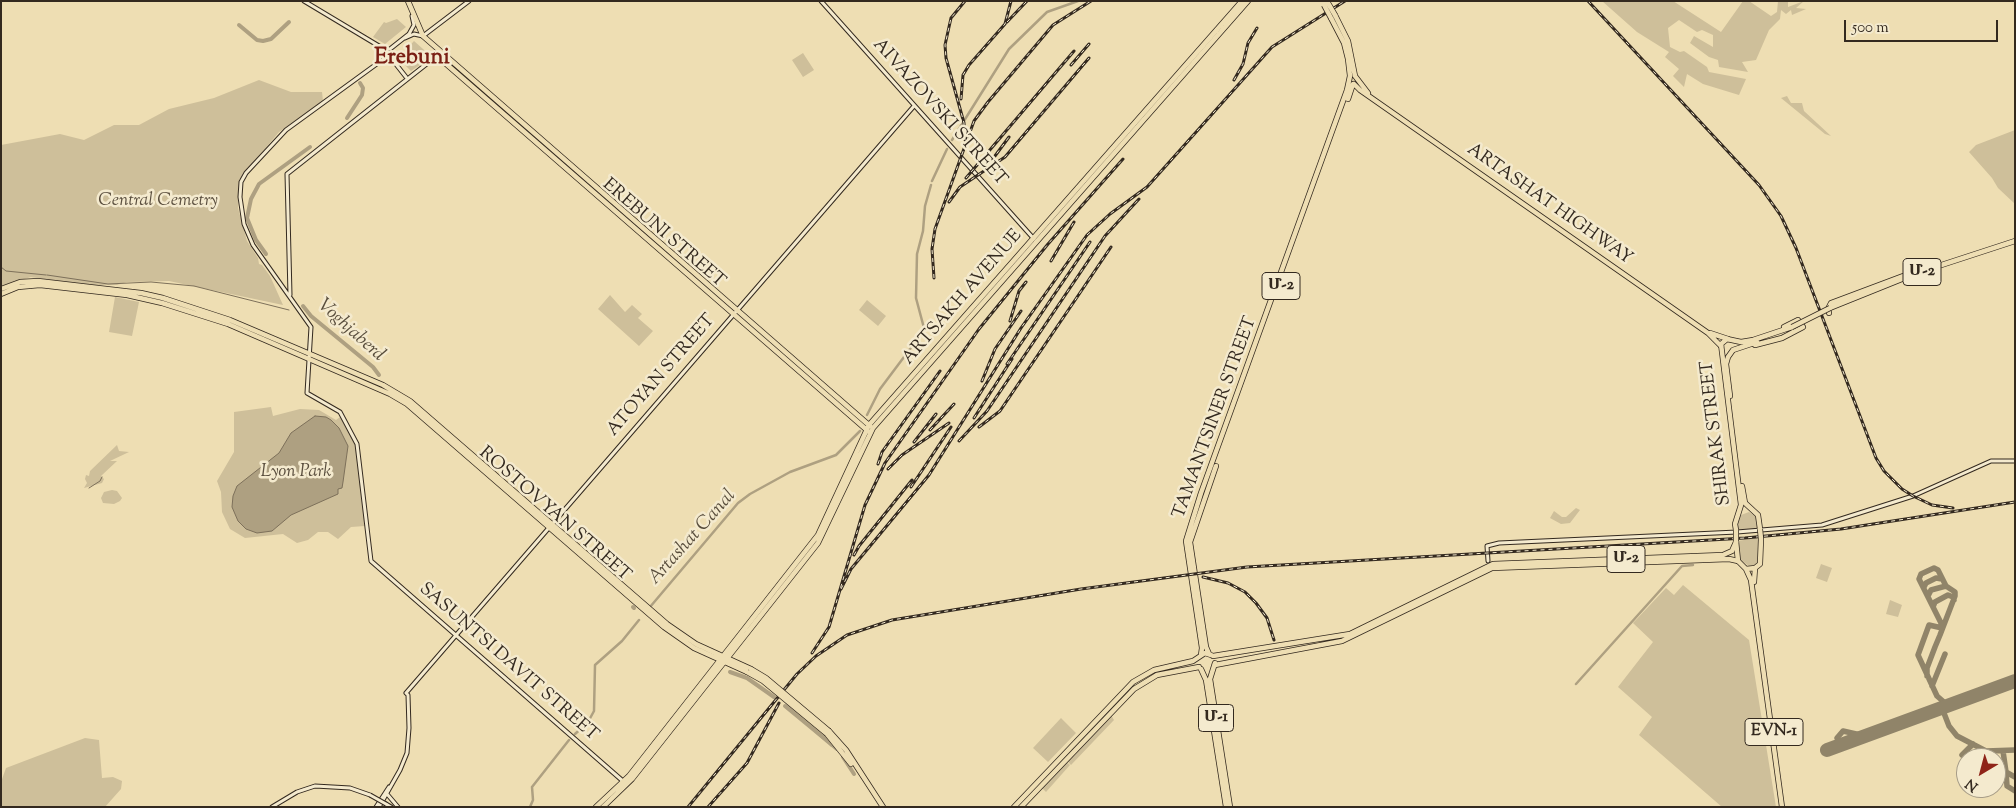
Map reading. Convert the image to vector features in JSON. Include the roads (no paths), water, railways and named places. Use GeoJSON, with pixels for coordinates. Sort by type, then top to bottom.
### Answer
{"type":"FeatureCollection","features":[{"type":"Feature","properties":{"kind":"main road"},"geometry":{"type":"LineString","coordinates":[[304,1],[384,49],[406,77]]}},
{"type":"Feature","properties":{"kind":"main road"},"geometry":{"type":"LineString","coordinates":[[408,1],[413,16],[425,37]]}},
{"type":"Feature","properties":{"kind":"main road"},"geometry":{"type":"LineString","coordinates":[[425,37],[431,30],[469,1]]}},
{"type":"Feature","properties":{"kind":"main road","name":"AIVAZOVSKI STREET"},"geometry":{"type":"LineString","coordinates":[[821,1],[1035,240]]}},
{"type":"Feature","properties":{"kind":"main road","name":"ARTSAKH AVENUE"},"geometry":{"type":"LineString","coordinates":[[724,659],[823,531],[870,429],[1242,1]]}},
{"type":"Feature","properties":{"kind":"main road","name":"ARTSAKH AVENUE"},"geometry":{"type":"LineString","coordinates":[[1035,240],[1248,1]]}},
{"type":"Feature","properties":{"kind":"main road"},"geometry":{"type":"LineString","coordinates":[[1325,3],[1348,41],[1353,80]]}},
{"type":"Feature","properties":{"kind":"main road"},"geometry":{"type":"LineString","coordinates":[[405,38],[413,28],[413,16]]}},
{"type":"Feature","properties":{"kind":"main road"},"geometry":{"type":"LineString","coordinates":[[384,49],[390,49],[414,34],[425,37]]}},
{"type":"Feature","properties":{"kind":"main road","name":"EREBUNI STREET"},"geometry":{"type":"LineString","coordinates":[[425,37],[735,312]]}},
{"type":"Feature","properties":{"kind":"main road"},"geometry":{"type":"LineString","coordinates":[[390,49],[390,56]]}},
{"type":"Feature","properties":{"kind":"main road"},"geometry":{"type":"LineString","coordinates":[[290,296],[288,283],[287,174],[441,52]]}},
{"type":"Feature","properties":{"kind":"main road"},"geometry":{"type":"LineString","coordinates":[[309,356],[311,327],[249,237],[240,207],[240,189],[243,177],[286,130],[390,56]]}},
{"type":"Feature","properties":{"kind":"main road","name":"EREBUNI STREET"},"geometry":{"type":"LineString","coordinates":[[437,56],[870,429]]}},
{"type":"Feature","properties":{"kind":"main road"},"geometry":{"type":"LineString","coordinates":[[406,77],[412,76]]}},
{"type":"Feature","properties":{"kind":"main road"},"geometry":{"type":"LineString","coordinates":[[404,82],[406,77]]}},
{"type":"Feature","properties":{"kind":"main road","name":"ARTASHAT HIGHWAY"},"geometry":{"type":"LineString","coordinates":[[1353,80],[1374,99],[1708,333],[1725,352],[1793,328],[1917,273],[2015,242]]}},
{"type":"Feature","properties":{"kind":"main road","name":"TAMANTSINER STREET"},"geometry":{"type":"LineString","coordinates":[[1214,666],[1211,655],[1206,647],[1190,538],[1353,80]]}},
{"type":"Feature","properties":{"kind":"main road","name":"TAMANTSINER STREET"},"geometry":{"type":"LineString","coordinates":[[1200,668],[1202,648],[1186,542],[1201,493],[1353,80]]}},
{"type":"Feature","properties":{"kind":"main road","name":"ATOYAN STREET"},"geometry":{"type":"LineString","coordinates":[[406,693],[914,106]]}},
{"type":"Feature","properties":{"kind":"main road","name":"ARTASHAT HIGHWAY"},"geometry":{"type":"LineString","coordinates":[[1830,310],[2015,242]]}},
{"type":"Feature","properties":{"kind":"main road"},"geometry":{"type":"LineString","coordinates":[[1,289],[16,283],[38,280],[141,293],[212,313],[309,356]]}},
{"type":"Feature","properties":{"kind":"main road"},"geometry":{"type":"LineString","coordinates":[[281,283],[288,283]]}},
{"type":"Feature","properties":{"kind":"main road"},"geometry":{"type":"LineString","coordinates":[[1,294],[18,287],[40,285],[140,298],[212,318],[309,356]]}},
{"type":"Feature","properties":{"kind":"main road"},"geometry":{"type":"LineString","coordinates":[[1740,347],[1776,341],[1803,327],[1798,320],[1745,341]]}},
{"type":"Feature","properties":{"kind":"main road","name":"ARTASHAT HIGHWAY"},"geometry":{"type":"LineString","coordinates":[[1708,333],[1729,340],[1745,341],[1793,328]]}},
{"type":"Feature","properties":{"kind":"main road"},"geometry":{"type":"LineString","coordinates":[[1721,347],[1723,341],[1729,340],[1734,345],[1732,351]]}},
{"type":"Feature","properties":{"kind":"main road","name":"SHIRAK STREET"},"geometry":{"type":"LineString","coordinates":[[1721,347],[1739,482],[1740,513],[1735,524],[1738,561],[1746,569],[1751,580],[1783,807]]}},
{"type":"Feature","properties":{"kind":"main road","name":"SHIRAK STREET"},"geometry":{"type":"LineString","coordinates":[[1732,351],[1726,360],[1726,371],[1744,500],[1758,516],[1760,529],[1762,557],[1755,568],[1754,580],[1783,807]]}},
{"type":"Feature","properties":{"kind":"main road","name":"ROSTOVYAN STREET"},"geometry":{"type":"LineString","coordinates":[[309,356],[399,399],[465,453],[664,628],[688,644],[749,671],[764,681],[828,733],[881,807]]}},
{"type":"Feature","properties":{"kind":"main road","name":"SASUNTSI DAVIT STREET"},"geometry":{"type":"LineString","coordinates":[[309,356],[307,393],[340,412],[357,444],[371,559],[625,784]]}},
{"type":"Feature","properties":{"kind":"main road"},"geometry":{"type":"LineString","coordinates":[[1487,565],[1487,546],[1499,543],[1737,532],[1822,525],[1913,496],[1992,461],[2015,460]]}},
{"type":"Feature","properties":{"kind":"main road","name":"SHIRAK STREET"},"geometry":{"type":"LineString","coordinates":[[1740,513],[1752,511]]}},
{"type":"Feature","properties":{"kind":"main road","name":"Մ-2"},"geometry":{"type":"LineString","coordinates":[[1214,666],[1342,638],[1487,565],[1723,555],[1732,551],[1736,541]]}},
{"type":"Feature","properties":{"kind":"main road","name":"Մ-2"},"geometry":{"type":"LineString","coordinates":[[1487,565],[1710,559],[1738,561]]}},
{"type":"Feature","properties":{"kind":"main road"},"geometry":{"type":"LineString","coordinates":[[1746,569],[1755,568]]}},
{"type":"Feature","properties":{"kind":"main road","name":"Մ-2"},"geometry":{"type":"LineString","coordinates":[[1211,655],[1316,643]]}},
{"type":"Feature","properties":{"kind":"main road"},"geometry":{"type":"LineString","coordinates":[[1260,650],[1258,653],[1261,655]]}},
{"type":"Feature","properties":{"kind":"main road"},"geometry":{"type":"LineString","coordinates":[[1014,807],[1117,702],[1148,676],[1191,662],[1200,656],[1211,655]]}},
{"type":"Feature","properties":{"kind":"main road"},"geometry":{"type":"LineString","coordinates":[[603,807],[625,784],[724,659]]}},
{"type":"Feature","properties":{"kind":"main road"},"geometry":{"type":"LineString","coordinates":[[1148,676],[1200,668],[1206,671],[1214,666]]}},
{"type":"Feature","properties":{"kind":"main road","name":"Մ-1"},"geometry":{"type":"LineString","coordinates":[[1214,666],[1210,679],[1228,807]]}},
{"type":"Feature","properties":{"kind":"main road","name":"Մ-1"},"geometry":{"type":"LineString","coordinates":[[1200,668],[1206,680],[1228,807]]}},
{"type":"Feature","properties":{"kind":"main road"},"geometry":{"type":"LineString","coordinates":[[377,807],[388,792],[407,753],[409,734],[408,695],[406,693]]}},
{"type":"Feature","properties":{"kind":"main road"},"geometry":{"type":"LineString","coordinates":[[377,807],[400,768],[406,752],[408,728],[406,693]]}},
{"type":"Feature","properties":{"kind":"main road"},"geometry":{"type":"LineString","coordinates":[[1021,807],[1052,770]]}},
{"type":"Feature","properties":{"kind":"main road"},"geometry":{"type":"LineString","coordinates":[[596,807],[625,784]]}},
{"type":"Feature","properties":{"kind":"main road"},"geometry":{"type":"LineString","coordinates":[[272,807],[298,792],[316,786],[350,788],[370,795],[391,807]]}},
{"type":"Feature","properties":{"kind":"main road"},"geometry":{"type":"LineString","coordinates":[[388,792],[388,797],[398,807]]}},
{"type":"Feature","properties":{"kind":"waterway","name":"Artashat Canal"},"geometry":{"type":"LineString","coordinates":[[952,140],[1009,49],[1047,12],[1078,1]]}},
{"type":"Feature","properties":{"kind":"waterway","name":"Voghjaberd"},"geometry":{"type":"LineString","coordinates":[[239,25],[257,40],[263,41],[271,39],[289,22]]}},
{"type":"Feature","properties":{"kind":"waterway","name":"Voghjaberd"},"geometry":{"type":"LineString","coordinates":[[347,118],[362,95],[363,88],[360,83]]}},
{"type":"Feature","properties":{"kind":"waterway","name":"Voghjaberd"},"geometry":{"type":"LineString","coordinates":[[266,254],[256,240],[247,218],[251,199],[259,184],[310,147]]}},
{"type":"Feature","properties":{"kind":"waterway","name":"Artashat Canal"},"geometry":{"type":"LineString","coordinates":[[932,181],[947,149]]}},
{"type":"Feature","properties":{"kind":"waterway","name":"Artashat Canal"},"geometry":{"type":"LineString","coordinates":[[920,335],[924,328],[916,298],[917,254],[923,231],[925,206],[931,185]]}},
{"type":"Feature","properties":{"kind":"waterway"},"geometry":{"type":"LineString","coordinates":[[1,267],[6,271],[46,275]]}},
{"type":"Feature","properties":{"kind":"waterway"},"geometry":{"type":"LineString","coordinates":[[47,275],[108,284],[151,282],[194,286],[289,310]]}},
{"type":"Feature","properties":{"kind":"waterway","name":"Voghjaberd"},"geometry":{"type":"LineString","coordinates":[[303,306],[311,316],[373,367],[379,375]]}},
{"type":"Feature","properties":{"kind":"waterway","name":"Artashat Canal"},"geometry":{"type":"LineString","coordinates":[[867,415],[880,389],[919,337]]}},
{"type":"Feature","properties":{"kind":"waterway","name":"Artashat Canal"},"geometry":{"type":"LineString","coordinates":[[650,607],[738,503],[750,494],[790,472],[836,455],[860,431]]}},
{"type":"Feature","properties":{"kind":"waterway"},"geometry":{"type":"LineString","coordinates":[[89,488],[100,481],[102,477]]}},
{"type":"Feature","properties":{"kind":"waterway"},"geometry":{"type":"LineString","coordinates":[[1576,684],[1682,566],[1693,565]]}},
{"type":"Feature","properties":{"kind":"waterway","name":"Artashat Canal"},"geometry":{"type":"LineString","coordinates":[[575,734],[588,722],[594,711],[595,665],[622,641],[639,620]]}},
{"type":"Feature","properties":{"kind":"waterway","name":"Voghjaberd"},"geometry":{"type":"LineString","coordinates":[[730,672],[747,678],[774,697]]}},
{"type":"Feature","properties":{"kind":"waterway","name":"Voghjaberd"},"geometry":{"type":"LineString","coordinates":[[785,706],[837,749]]}},
{"type":"Feature","properties":{"kind":"waterway","name":"Artashat Canal"},"geometry":{"type":"LineString","coordinates":[[530,807],[533,800],[532,787],[569,740]]}},
{"type":"Feature","properties":{"kind":"waterway","name":"Voghjaberd"},"geometry":{"type":"LineString","coordinates":[[843,757],[854,774]]}},
{"type":"Feature","properties":{"kind":"railway"},"geometry":{"type":"LineString","coordinates":[[965,1],[951,18],[945,45],[946,58],[964,123],[965,140]]}},
{"type":"Feature","properties":{"kind":"railway"},"geometry":{"type":"LineString","coordinates":[[961,99],[963,75],[969,65],[1005,24],[1011,1]]}},
{"type":"Feature","properties":{"kind":"railway"},"geometry":{"type":"LineString","coordinates":[[1007,22],[1027,1]]}},
{"type":"Feature","properties":{"kind":"railway"},"geometry":{"type":"LineString","coordinates":[[934,278],[932,249],[935,229],[974,121],[1053,25],[1091,1]]}},
{"type":"Feature","properties":{"kind":"railway"},"geometry":{"type":"LineString","coordinates":[[841,589],[851,569],[929,475],[1021,328],[1087,235],[1110,214],[1147,187],[1272,47],[1345,1]]}},
{"type":"Feature","properties":{"kind":"railway"},"geometry":{"type":"LineString","coordinates":[[1588,1],[1759,185],[1781,216],[1796,248],[1876,458],[1884,471],[1902,489],[1913,496],[1932,505],[1953,508]]}},
{"type":"Feature","properties":{"kind":"railway"},"geometry":{"type":"LineString","coordinates":[[1234,80],[1243,64],[1248,43],[1257,28]]}},
{"type":"Feature","properties":{"kind":"railway"},"geometry":{"type":"LineString","coordinates":[[1071,65],[1089,44]]}},
{"type":"Feature","properties":{"kind":"railway"},"geometry":{"type":"LineString","coordinates":[[966,178],[1074,51]]}},
{"type":"Feature","properties":{"kind":"railway"},"geometry":{"type":"LineString","coordinates":[[949,202],[960,187],[1005,157],[1089,58]]}},
{"type":"Feature","properties":{"kind":"railway"},"geometry":{"type":"LineString","coordinates":[[985,164],[992,160],[1009,137]]}},
{"type":"Feature","properties":{"kind":"railway"},"geometry":{"type":"LineString","coordinates":[[812,653],[829,627],[865,505],[885,463],[979,329],[1048,244],[1123,159]]}},
{"type":"Feature","properties":{"kind":"railway"},"geometry":{"type":"LineString","coordinates":[[959,441],[987,411],[1105,236],[1139,199]]}},
{"type":"Feature","properties":{"kind":"railway"},"geometry":{"type":"LineString","coordinates":[[1051,261],[1074,222]]}},
{"type":"Feature","properties":{"kind":"railway"},"geometry":{"type":"LineString","coordinates":[[1007,364],[1090,242]]}},
{"type":"Feature","properties":{"kind":"railway"},"geometry":{"type":"LineString","coordinates":[[979,427],[1000,411],[1111,247]]}},
{"type":"Feature","properties":{"kind":"railway"},"geometry":{"type":"LineString","coordinates":[[1010,321],[1019,291],[1026,282]]}},
{"type":"Feature","properties":{"kind":"railway"},"geometry":{"type":"LineString","coordinates":[[982,381],[995,349],[1021,311]]}},
{"type":"Feature","properties":{"kind":"railway"},"geometry":{"type":"LineString","coordinates":[[974,418],[1012,359]]}},
{"type":"Feature","properties":{"kind":"railway"},"geometry":{"type":"LineString","coordinates":[[878,464],[882,452],[940,371]]}},
{"type":"Feature","properties":{"kind":"railway"},"geometry":{"type":"LineString","coordinates":[[930,430],[954,404]]}},
{"type":"Feature","properties":{"kind":"railway"},"geometry":{"type":"LineString","coordinates":[[914,442],[936,414]]}},
{"type":"Feature","properties":{"kind":"railway"},"geometry":{"type":"LineString","coordinates":[[888,469],[902,455],[949,423]]}},
{"type":"Feature","properties":{"kind":"railway"},"geometry":{"type":"LineString","coordinates":[[911,487],[951,427]]}},
{"type":"Feature","properties":{"kind":"railway"},"geometry":{"type":"LineString","coordinates":[[854,555],[859,546],[912,480]]}},
{"type":"Feature","properties":{"kind":"railway"},"geometry":{"type":"LineString","coordinates":[[688,807],[797,674],[816,656],[847,635],[892,620],[1081,589],[1247,567],[1745,538],[1841,529],[2015,502]]}},
{"type":"Feature","properties":{"kind":"railway"},"geometry":{"type":"LineString","coordinates":[[1203,577],[1228,583],[1245,592],[1267,618],[1274,640]]}},
{"type":"Feature","properties":{"kind":"railway"},"geometry":{"type":"LineString","coordinates":[[708,807],[747,763],[779,703]]}},
{"type":"Feature","properties":{"kind":"district","name":"Erebuni"},"geometry":{"type":"Point","coordinates":[412,59]}},
{"type":"Feature","properties":{"kind":"park label","name":"Central Cemetry"},"geometry":{"type":"Point","coordinates":[158,202]}},
{"type":"Feature","properties":{"kind":"park label","name":"Lyon Park"},"geometry":{"type":"Point","coordinates":[296,473]}}]}
